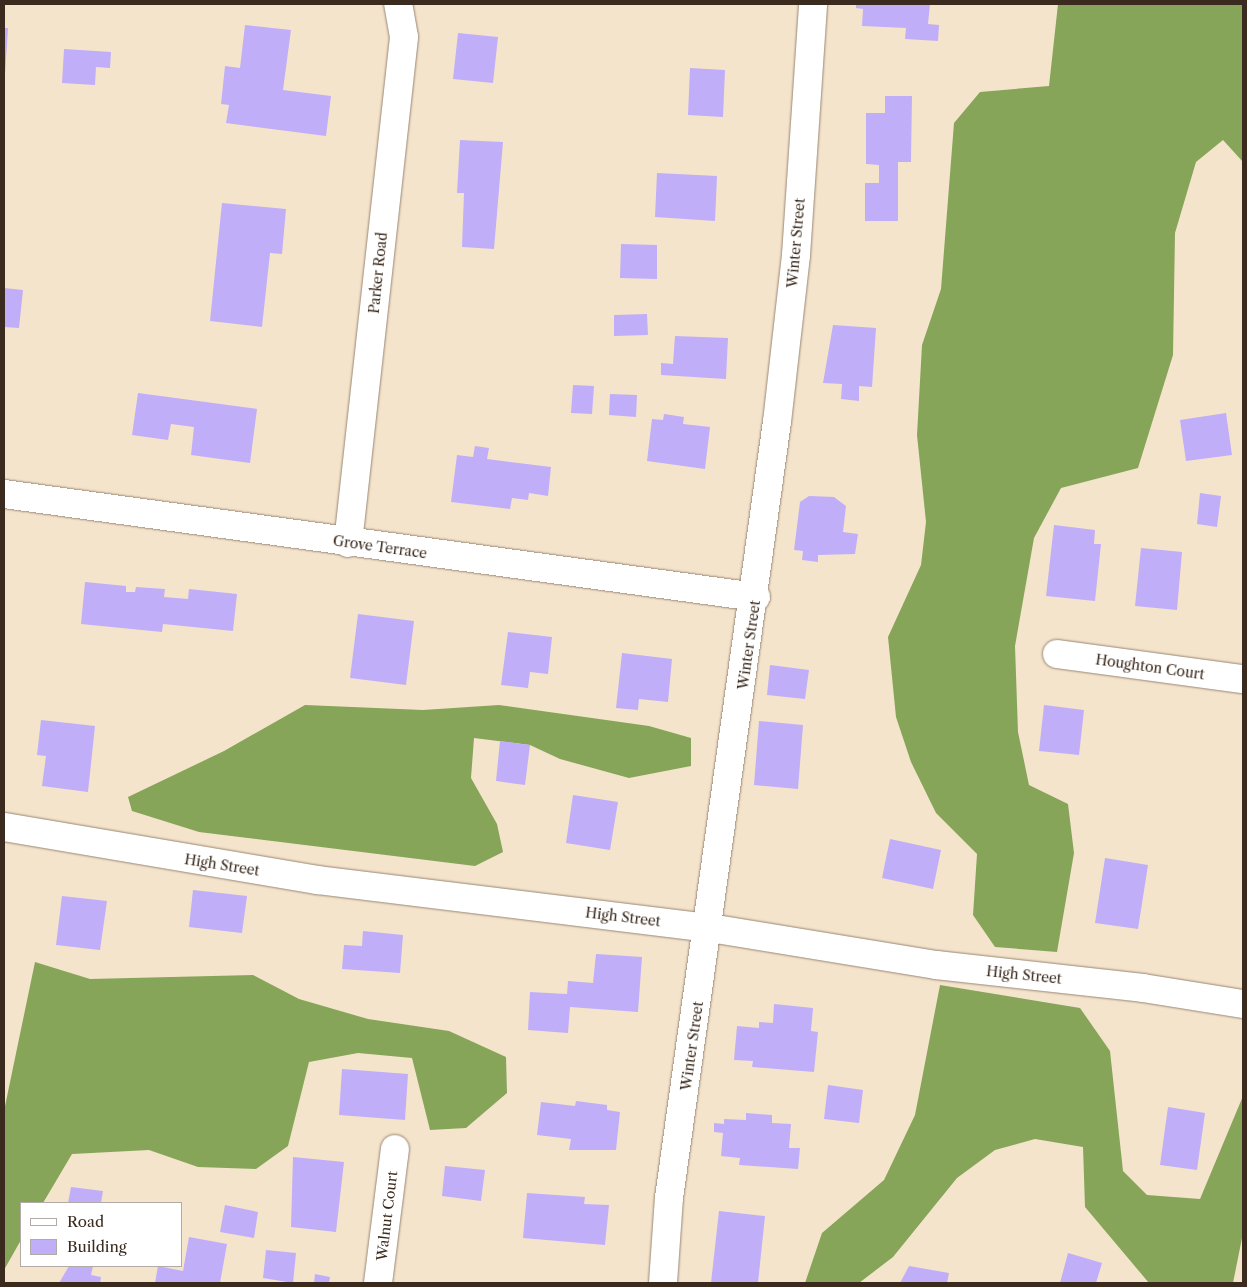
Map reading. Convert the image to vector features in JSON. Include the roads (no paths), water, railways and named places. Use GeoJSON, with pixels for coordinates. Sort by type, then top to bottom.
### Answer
{"type":"FeatureCollection","features":[{"type":"Feature","properties":{"kind":"street","name":"Parker Road"},"geometry":{"type":"LineString","coordinates":[[348,543],[404,37],[398,4]]}},
{"type":"Feature","properties":{"kind":"street","name":"Winter Street"},"geometry":{"type":"LineString","coordinates":[[663,1283],[670,1198],[756,597],[796,255],[813,4]]}},
{"type":"Feature","properties":{"kind":"street","name":"Grove Terrace"},"geometry":{"type":"LineString","coordinates":[[4,494],[348,543],[756,597]]}},
{"type":"Feature","properties":{"kind":"street","name":"Houghton Court"},"geometry":{"type":"LineString","coordinates":[[1057,654],[1243,679]]}},
{"type":"Feature","properties":{"kind":"street","name":"High Street"},"geometry":{"type":"LineString","coordinates":[[4,827],[318,880],[710,928],[936,965],[1143,988],[1243,1004]]}},
{"type":"Feature","properties":{"kind":"street","name":"Walnut Court"},"geometry":{"type":"LineString","coordinates":[[378,1283],[395,1149]]}}]}
